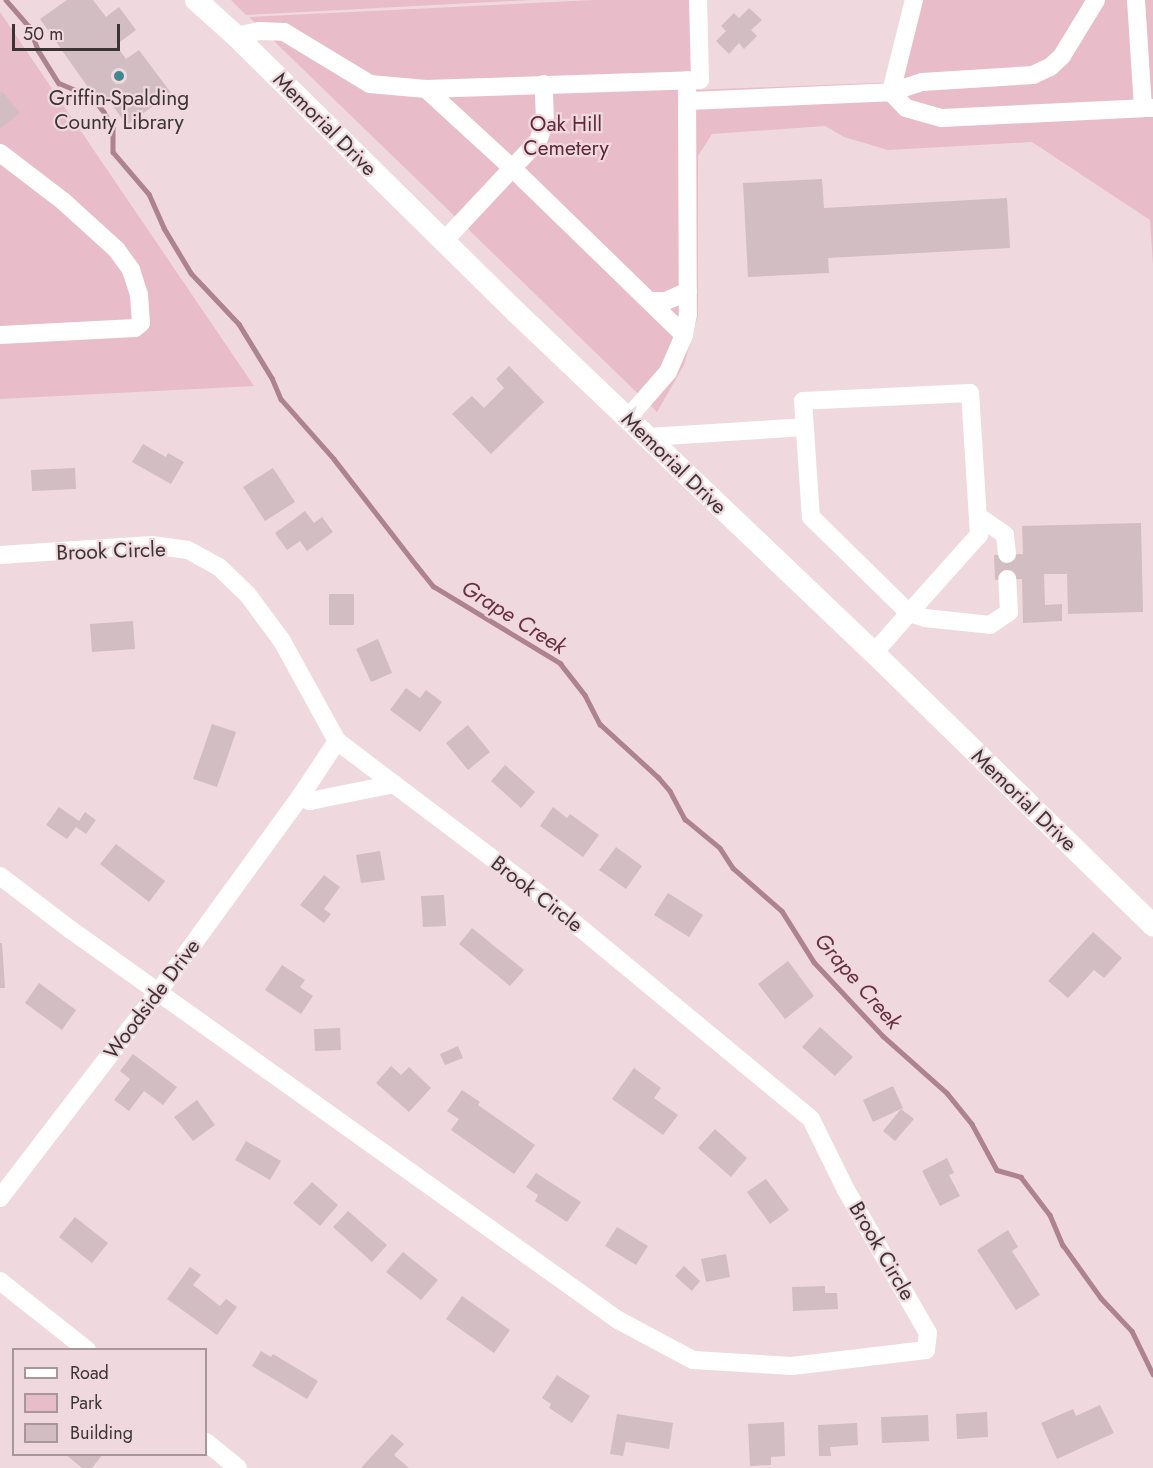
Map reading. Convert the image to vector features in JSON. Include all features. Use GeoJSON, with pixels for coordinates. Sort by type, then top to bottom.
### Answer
{"type":"FeatureCollection","features":[{"type":"Feature","properties":{"kind":"main road","name":"Memorial Drive"},"geometry":{"type":"LineString","coordinates":[[196,0],[236,36],[444,242],[874,653],[1153,925]]}},
{"type":"Feature","properties":{"kind":"street"},"geometry":{"type":"LineString","coordinates":[[236,36],[259,31],[284,32],[370,84],[426,89],[700,80],[698,0]]}},
{"type":"Feature","properties":{"kind":"street"},"geometry":{"type":"LineString","coordinates":[[891,92],[914,0]]}},
{"type":"Feature","properties":{"kind":"street"},"geometry":{"type":"LineString","coordinates":[[688,101],[891,92],[922,82],[1033,75],[1050,67],[1062,56],[1096,0]]}},
{"type":"Feature","properties":{"kind":"street"},"geometry":{"type":"LineString","coordinates":[[891,92],[906,108],[942,118],[1148,108],[1136,0]]}},
{"type":"Feature","properties":{"kind":"street"},"geometry":{"type":"LineString","coordinates":[[628,418],[668,372],[684,335],[688,291],[687,80]]}},
{"type":"Feature","properties":{"kind":"street"},"geometry":{"type":"LineString","coordinates":[[444,242],[538,141],[545,122],[544,84]]}},
{"type":"Feature","properties":{"kind":"street"},"geometry":{"type":"LineString","coordinates":[[426,89],[513,168],[684,335]]}},
{"type":"Feature","properties":{"kind":"street"},"geometry":{"type":"LineString","coordinates":[[0,153],[63,201],[116,249],[132,270],[139,295],[141,323],[135,328],[0,335]]}},
{"type":"Feature","properties":{"kind":"street"},"geometry":{"type":"LineString","coordinates":[[649,301],[666,301],[688,291]]}},
{"type":"Feature","properties":{"kind":"street"},"geometry":{"type":"LineString","coordinates":[[874,653],[909,612],[979,535],[970,393],[803,401],[811,517],[909,612],[925,618],[990,624],[1009,612],[1007,579]]}},
{"type":"Feature","properties":{"kind":"street"},"geometry":{"type":"LineString","coordinates":[[648,436],[805,427]]}},
{"type":"Feature","properties":{"kind":"street"},"geometry":{"type":"LineString","coordinates":[[978,516],[1005,535],[1007,554]]}},
{"type":"Feature","properties":{"kind":"street","name":"Brook Circle"},"geometry":{"type":"LineString","coordinates":[[0,555],[152,545],[188,550],[219,567],[248,595],[282,641],[337,741],[537,893],[811,1119],[846,1190],[882,1249],[928,1333],[926,1350],[792,1366],[693,1360],[618,1320],[159,991],[70,930],[0,876]]}},
{"type":"Feature","properties":{"kind":"street","name":"Woodside Drive"},"geometry":{"type":"LineString","coordinates":[[0,1198],[159,991],[300,797],[337,741]]}},
{"type":"Feature","properties":{"kind":"street"},"geometry":{"type":"LineString","coordinates":[[300,797],[310,801],[394,784]]}},
{"type":"Feature","properties":{"kind":"street"},"geometry":{"type":"LineString","coordinates":[[0,1281],[84,1348]]}},
{"type":"Feature","properties":{"kind":"street"},"geometry":{"type":"LineString","coordinates":[[207,1443],[238,1468]]}},
{"type":"Feature","properties":{"kind":"green space"},"geometry":{"type":"Polygon","coordinates":[[[231,0],[531,0],[246,15],[231,0]]]}},
{"type":"Feature","properties":{"kind":"green space","name":"Oak Hill Cemetery"},"geometry":{"type":"Polygon","coordinates":[[[594,0],[691,0],[695,90],[901,82],[920,0],[1153,0],[1153,265],[1150,220],[1032,142],[888,150],[844,137],[825,126],[712,134],[698,156],[698,315],[684,365],[657,412],[249,17],[594,0]]]}},
{"type":"Feature","properties":{"kind":"green space"},"geometry":{"type":"Polygon","coordinates":[[[0,12],[254,386],[0,399],[0,12]]]}},
{"type":"Feature","properties":{"kind":"building","name":"Griffin-Spalding County Library"},"geometry":{"type":"Polygon","coordinates":[[[67,0],[93,0],[106,17],[119,7],[136,30],[116,45],[126,59],[139,50],[171,93],[127,125],[106,97],[99,103],[40,19],[67,0]]]}},
{"type":"Feature","properties":{"kind":"building"},"geometry":{"type":"Polygon","coordinates":[[[749,8],[762,20],[751,30],[757,36],[744,49],[739,43],[729,54],[716,41],[726,31],[721,26],[734,13],[739,18],[749,8]]]}},
{"type":"Feature","properties":{"kind":"building"},"geometry":{"type":"Polygon","coordinates":[[[2,91],[20,113],[0,129],[0,93],[2,91]]]}},
{"type":"Feature","properties":{"kind":"building"},"geometry":{"type":"Polygon","coordinates":[[[822,179],[824,208],[1007,198],[1010,248],[828,258],[829,273],[748,277],[743,183],[822,179]]]}},
{"type":"Feature","properties":{"kind":"building"},"geometry":{"type":"Polygon","coordinates":[[[509,366],[544,402],[491,454],[452,414],[472,396],[484,408],[504,388],[496,379],[509,366]]]}},
{"type":"Feature","properties":{"kind":"building"},"geometry":{"type":"Polygon","coordinates":[[[143,444],[166,457],[168,453],[184,462],[171,484],[132,462],[143,444]]]}},
{"type":"Feature","properties":{"kind":"building"},"geometry":{"type":"Polygon","coordinates":[[[75,468],[76,489],[32,491],[31,470],[75,468]]]}},
{"type":"Feature","properties":{"kind":"building"},"geometry":{"type":"Polygon","coordinates":[[[273,468],[295,502],[265,521],[243,487],[273,468]]]}},
{"type":"Feature","properties":{"kind":"building"},"geometry":{"type":"Polygon","coordinates":[[[305,511],[314,523],[322,517],[333,532],[307,551],[300,541],[287,550],[275,533],[305,511]]]}},
{"type":"Feature","properties":{"kind":"building"},"geometry":{"type":"Polygon","coordinates":[[[1141,523],[1143,612],[1068,614],[1067,574],[1044,574],[1045,605],[1062,604],[1062,621],[1023,623],[1022,579],[995,580],[994,555],[1023,554],[1022,526],[1141,523]]]}},
{"type":"Feature","properties":{"kind":"building"},"geometry":{"type":"Polygon","coordinates":[[[329,594],[354,594],[354,625],[329,625],[329,594]]]}},
{"type":"Feature","properties":{"kind":"building"},"geometry":{"type":"Polygon","coordinates":[[[133,621],[135,649],[92,652],[90,624],[133,621]]]}},
{"type":"Feature","properties":{"kind":"building"},"geometry":{"type":"Polygon","coordinates":[[[378,639],[392,673],[371,682],[356,649],[378,639]]]}},
{"type":"Feature","properties":{"kind":"building"},"geometry":{"type":"Polygon","coordinates":[[[406,688],[420,698],[426,690],[442,702],[420,732],[390,710],[406,688]]]}},
{"type":"Feature","properties":{"kind":"building"},"geometry":{"type":"Polygon","coordinates":[[[212,724],[236,732],[217,787],[193,779],[212,724]]]}},
{"type":"Feature","properties":{"kind":"building"},"geometry":{"type":"Polygon","coordinates":[[[468,725],[490,752],[468,770],[446,743],[468,725]]]}},
{"type":"Feature","properties":{"kind":"building"},"geometry":{"type":"Polygon","coordinates":[[[505,765],[535,792],[521,808],[491,781],[505,765]]]}},
{"type":"Feature","properties":{"kind":"building"},"geometry":{"type":"Polygon","coordinates":[[[59,807],[79,821],[85,812],[96,820],[86,834],[76,827],[67,839],[46,825],[59,807]]]}},
{"type":"Feature","properties":{"kind":"building"},"geometry":{"type":"Polygon","coordinates":[[[553,807],[567,818],[570,814],[599,835],[583,857],[540,826],[553,807]]]}},
{"type":"Feature","properties":{"kind":"building"},"geometry":{"type":"Polygon","coordinates":[[[116,844],[165,881],[149,902],[100,864],[116,844]]]}},
{"type":"Feature","properties":{"kind":"building"},"geometry":{"type":"Polygon","coordinates":[[[616,847],[642,866],[626,889],[599,870],[616,847]]]}},
{"type":"Feature","properties":{"kind":"building"},"geometry":{"type":"Polygon","coordinates":[[[380,851],[385,880],[361,883],[356,855],[380,851]]]}},
{"type":"Feature","properties":{"kind":"building"},"geometry":{"type":"Polygon","coordinates":[[[324,875],[340,887],[324,909],[331,914],[324,923],[300,905],[324,875]]]}},
{"type":"Feature","properties":{"kind":"building"},"geometry":{"type":"Polygon","coordinates":[[[668,893],[703,915],[689,937],[654,915],[668,893]]]}},
{"type":"Feature","properties":{"kind":"building"},"geometry":{"type":"Polygon","coordinates":[[[444,895],[446,926],[423,927],[421,896],[444,895]]]}},
{"type":"Feature","properties":{"kind":"building"},"geometry":{"type":"Polygon","coordinates":[[[472,928],[524,970],[510,986],[459,944],[472,928]]]}},
{"type":"Feature","properties":{"kind":"building"},"geometry":{"type":"Polygon","coordinates":[[[1093,932],[1122,958],[1104,978],[1094,970],[1068,998],[1048,981],[1093,932]]]}},
{"type":"Feature","properties":{"kind":"building"},"geometry":{"type":"Polygon","coordinates":[[[0,943],[2,943],[5,988],[0,988],[0,943]]]}},
{"type":"Feature","properties":{"kind":"building"},"geometry":{"type":"Polygon","coordinates":[[[788,961],[814,996],[785,1019],[758,984],[788,961]]]}},
{"type":"Feature","properties":{"kind":"building"},"geometry":{"type":"Polygon","coordinates":[[[282,965],[305,980],[300,987],[313,996],[301,1014],[265,990],[282,965]]]}},
{"type":"Feature","properties":{"kind":"building"},"geometry":{"type":"Polygon","coordinates":[[[39,983],[76,1010],[62,1030],[25,1003],[39,983]]]}},
{"type":"Feature","properties":{"kind":"building"},"geometry":{"type":"Polygon","coordinates":[[[820,1027],[853,1057],[835,1076],[802,1047],[820,1027]]]}},
{"type":"Feature","properties":{"kind":"building"},"geometry":{"type":"Polygon","coordinates":[[[340,1028],[341,1050],[315,1051],[314,1029],[340,1028]]]}},
{"type":"Feature","properties":{"kind":"building"},"geometry":{"type":"Polygon","coordinates":[[[458,1046],[463,1058],[445,1065],[440,1054],[458,1046]]]}},
{"type":"Feature","properties":{"kind":"building"},"geometry":{"type":"Polygon","coordinates":[[[133,1054],[177,1087],[163,1105],[144,1091],[129,1111],[114,1100],[130,1079],[120,1071],[133,1054]]]}},
{"type":"Feature","properties":{"kind":"building"},"geometry":{"type":"Polygon","coordinates":[[[391,1066],[401,1075],[409,1067],[431,1088],[409,1112],[376,1083],[391,1066]]]}},
{"type":"Feature","properties":{"kind":"building"},"geometry":{"type":"Polygon","coordinates":[[[634,1068],[661,1088],[654,1098],[678,1115],[663,1135],[612,1099],[634,1068]]]}},
{"type":"Feature","properties":{"kind":"building"},"geometry":{"type":"Polygon","coordinates":[[[893,1086],[903,1108],[873,1122],[863,1100],[893,1086]]]}},
{"type":"Feature","properties":{"kind":"building"},"geometry":{"type":"Polygon","coordinates":[[[462,1090],[480,1102],[478,1105],[535,1145],[514,1174],[451,1130],[459,1119],[447,1111],[462,1090]]]}},
{"type":"Feature","properties":{"kind":"building"},"geometry":{"type":"Polygon","coordinates":[[[197,1100],[215,1125],[193,1141],[174,1117],[197,1100]]]}},
{"type":"Feature","properties":{"kind":"building"},"geometry":{"type":"Polygon","coordinates":[[[901,1109],[914,1119],[895,1141],[883,1131],[901,1109]]]}},
{"type":"Feature","properties":{"kind":"building"},"geometry":{"type":"Polygon","coordinates":[[[715,1129],[747,1158],[731,1177],[698,1148],[715,1129]]]}},
{"type":"Feature","properties":{"kind":"building"},"geometry":{"type":"Polygon","coordinates":[[[246,1141],[281,1161],[270,1180],[235,1160],[246,1141]]]}},
{"type":"Feature","properties":{"kind":"building"},"geometry":{"type":"Polygon","coordinates":[[[947,1158],[954,1173],[949,1175],[960,1196],[940,1206],[922,1171],[947,1158]]]}},
{"type":"Feature","properties":{"kind":"building"},"geometry":{"type":"Polygon","coordinates":[[[536,1173],[581,1202],[567,1222],[535,1201],[538,1195],[526,1187],[536,1173]]]}},
{"type":"Feature","properties":{"kind":"building"},"geometry":{"type":"Polygon","coordinates":[[[766,1179],[789,1210],[770,1224],[747,1192],[766,1179]]]}},
{"type":"Feature","properties":{"kind":"building"},"geometry":{"type":"Polygon","coordinates":[[[312,1182],[338,1205],[320,1226],[293,1203],[312,1182]]]}},
{"type":"Feature","properties":{"kind":"building"},"geometry":{"type":"Polygon","coordinates":[[[348,1211],[387,1245],[372,1262],[333,1227],[348,1211]]]}},
{"type":"Feature","properties":{"kind":"building"},"geometry":{"type":"Polygon","coordinates":[[[75,1217],[108,1243],[92,1263],[59,1237],[75,1217]]]}},
{"type":"Feature","properties":{"kind":"building"},"geometry":{"type":"Polygon","coordinates":[[[617,1227],[648,1246],[636,1265],[605,1246],[617,1227]]]}},
{"type":"Feature","properties":{"kind":"building"},"geometry":{"type":"Polygon","coordinates":[[[1008,1230],[1018,1247],[1012,1251],[1040,1295],[1016,1310],[977,1250],[1008,1230]]]}},
{"type":"Feature","properties":{"kind":"building"},"geometry":{"type":"Polygon","coordinates":[[[403,1252],[438,1280],[421,1300],[386,1272],[403,1252]]]}},
{"type":"Feature","properties":{"kind":"building"},"geometry":{"type":"Polygon","coordinates":[[[726,1254],[730,1277],[706,1282],[701,1259],[726,1254]]]}},
{"type":"Feature","properties":{"kind":"building"},"geometry":{"type":"Polygon","coordinates":[[[684,1266],[700,1281],[692,1291],[675,1276],[684,1266]]]}},
{"type":"Feature","properties":{"kind":"building"},"geometry":{"type":"Polygon","coordinates":[[[190,1267],[201,1275],[193,1285],[220,1306],[226,1299],[237,1307],[217,1335],[167,1299],[190,1267]]]}},
{"type":"Feature","properties":{"kind":"building"},"geometry":{"type":"Polygon","coordinates":[[[825,1286],[825,1293],[837,1293],[838,1309],[793,1311],[792,1287],[825,1286]]]}},
{"type":"Feature","properties":{"kind":"building"},"geometry":{"type":"Polygon","coordinates":[[[462,1296],[510,1330],[494,1353],[446,1319],[462,1296]]]}},
{"type":"Feature","properties":{"kind":"building"},"geometry":{"type":"Polygon","coordinates":[[[261,1351],[271,1357],[273,1354],[318,1381],[307,1399],[252,1366],[261,1351]]]}},
{"type":"Feature","properties":{"kind":"building"},"geometry":{"type":"Polygon","coordinates":[[[557,1375],[590,1396],[572,1423],[549,1408],[551,1404],[542,1398],[557,1375]]]}},
{"type":"Feature","properties":{"kind":"building"},"geometry":{"type":"Polygon","coordinates":[[[1100,1405],[1114,1433],[1057,1459],[1041,1423],[1073,1409],[1076,1416],[1100,1405]]]}},
{"type":"Feature","properties":{"kind":"building"},"geometry":{"type":"Polygon","coordinates":[[[987,1412],[988,1437],[957,1439],[956,1414],[987,1412]]]}},
{"type":"Feature","properties":{"kind":"building"},"geometry":{"type":"Polygon","coordinates":[[[617,1414],[673,1423],[669,1449],[626,1442],[623,1456],[610,1454],[617,1414]]]}},
{"type":"Feature","properties":{"kind":"building"},"geometry":{"type":"Polygon","coordinates":[[[928,1415],[929,1441],[882,1443],[881,1417],[928,1415]]]}},
{"type":"Feature","properties":{"kind":"building"},"geometry":{"type":"Polygon","coordinates":[[[784,1422],[785,1456],[771,1457],[771,1465],[750,1466],[748,1424],[784,1422]]]}},
{"type":"Feature","properties":{"kind":"building"},"geometry":{"type":"Polygon","coordinates":[[[857,1423],[858,1445],[830,1447],[831,1456],[819,1456],[818,1425],[857,1423]]]}},
{"type":"Feature","properties":{"kind":"building"},"geometry":{"type":"Polygon","coordinates":[[[392,1434],[404,1444],[394,1455],[409,1468],[361,1468],[392,1434]]]}},
{"type":"Feature","properties":{"kind":"building"},"geometry":{"type":"Polygon","coordinates":[[[67,1456],[101,1456],[92,1468],[82,1468],[67,1456]]]}},
{"type":"Feature","properties":{"kind":"waterway","name":"Grape Creek"},"geometry":{"type":"LineString","coordinates":[[6,0],[29,26],[38,50],[59,83],[92,97],[104,112],[113,128],[113,152],[149,194],[164,228],[191,273],[239,324],[272,378],[281,399],[334,459],[433,586],[560,663],[585,695],[600,724],[658,777],[670,791],[685,819],[720,848],[733,868],[782,911],[814,962],[883,1036],[947,1093],[972,1124],[997,1170],[1021,1177],[1050,1215],[1063,1245],[1101,1298],[1132,1331],[1153,1374]]}},
{"type":"Feature","properties":{"kind":"place","name":"Griffin-Spalding County Library"},"geometry":{"type":"Point","coordinates":[119,76]}}]}
